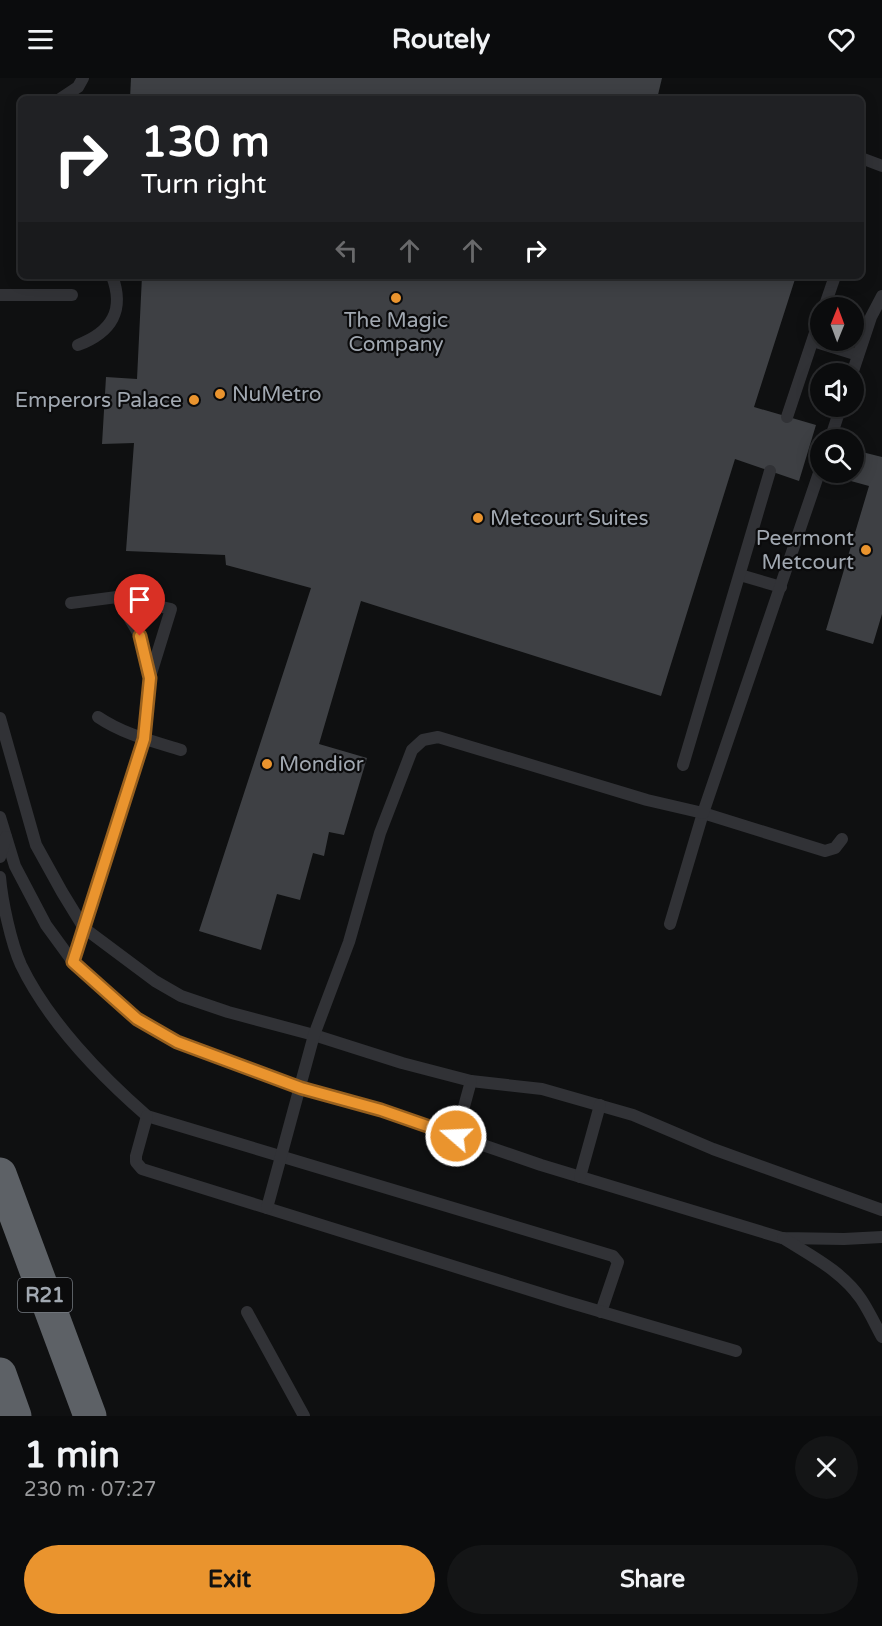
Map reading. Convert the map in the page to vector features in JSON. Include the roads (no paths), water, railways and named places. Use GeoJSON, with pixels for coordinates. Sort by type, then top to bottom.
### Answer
{"type":"FeatureCollection","features":[{"type":"Feature","properties":{"kind":"highway","name":"R21"},"geometry":{"type":"LineString","coordinates":[[0,1174],[90,1416]]}},
{"type":"Feature","properties":{"kind":"highway"},"geometry":{"type":"LineString","coordinates":[[0,1374],[15,1416]]}},
{"type":"Feature","properties":{"kind":"lane"},"geometry":{"type":"LineString","coordinates":[[64,96],[78,87],[83,78]]}},
{"type":"Feature","properties":{"kind":"lane"},"geometry":{"type":"LineString","coordinates":[[864,159],[882,166]]}},
{"type":"Feature","properties":{"kind":"lane"},"geometry":{"type":"LineString","coordinates":[[78,345],[93,340],[104,330],[118,309],[117,291],[113,279]]}},
{"type":"Feature","properties":{"kind":"lane"},"geometry":{"type":"LineString","coordinates":[[828,297],[834,279]]}},
{"type":"Feature","properties":{"kind":"lane"},"geometry":{"type":"LineString","coordinates":[[0,295],[72,295]]}},
{"type":"Feature","properties":{"kind":"lane"},"geometry":{"type":"LineString","coordinates":[[855,363],[871,317],[882,296]]}},
{"type":"Feature","properties":{"kind":"lane"},"geometry":{"type":"LineString","coordinates":[[787,417],[810,350]]}},
{"type":"Feature","properties":{"kind":"lane"},"geometry":{"type":"LineString","coordinates":[[845,351],[858,355]]}},
{"type":"Feature","properties":{"kind":"lane"},"geometry":{"type":"LineString","coordinates":[[683,765],[770,471]]}},
{"type":"Feature","properties":{"kind":"lane"},"geometry":{"type":"LineString","coordinates":[[670,924],[703,813],[816,483]]}},
{"type":"Feature","properties":{"kind":"lane"},"geometry":{"type":"LineString","coordinates":[[740,575],[781,587]]}},
{"type":"Feature","properties":{"kind":"lane"},"geometry":{"type":"LineString","coordinates":[[117,597],[140,636],[150,678]]}},
{"type":"Feature","properties":{"kind":"lane"},"geometry":{"type":"LineString","coordinates":[[71,603],[117,597],[171,609],[150,678],[144,739],[73,962]]}},
{"type":"Feature","properties":{"kind":"lane"},"geometry":{"type":"LineString","coordinates":[[98,717],[110,725],[144,739],[181,750]]}},
{"type":"Feature","properties":{"kind":"lane"},"geometry":{"type":"LineString","coordinates":[[0,718],[36,845],[84,928],[132,966],[181,996],[228,1012],[471,1082],[542,1089],[633,1115],[724,1154],[882,1210]]}},
{"type":"Feature","properties":{"kind":"lane"},"geometry":{"type":"LineString","coordinates":[[267,1208],[314,1035],[349,942],[380,833],[412,750],[423,740],[438,737],[647,800],[703,813],[825,851],[836,848],[842,839]]}},
{"type":"Feature","properties":{"kind":"lane"},"geometry":{"type":"LineString","coordinates":[[0,817],[15,866],[46,926],[73,962],[137,1019],[177,1042],[301,1088],[381,1110],[580,1177],[782,1238],[828,1266],[847,1282],[862,1300],[882,1337]]}},
{"type":"Feature","properties":{"kind":"lane"},"geometry":{"type":"LineString","coordinates":[[0,857],[6,837]]}},
{"type":"Feature","properties":{"kind":"lane"},"geometry":{"type":"LineString","coordinates":[[0,877],[2,896],[21,964],[53,1017],[115,1088],[147,1116],[613,1256],[618,1262],[601,1312]]}},
{"type":"Feature","properties":{"kind":"lane"},"geometry":{"type":"LineString","coordinates":[[456,1136],[471,1082]]}},
{"type":"Feature","properties":{"kind":"lane"},"geometry":{"type":"LineString","coordinates":[[580,1177],[600,1105]]}},
{"type":"Feature","properties":{"kind":"lane"},"geometry":{"type":"LineString","coordinates":[[147,1116],[136,1156],[136,1161],[142,1169],[601,1312],[736,1351]]}},
{"type":"Feature","properties":{"kind":"lane"},"geometry":{"type":"LineString","coordinates":[[782,1238],[882,1237]]}},
{"type":"Feature","properties":{"kind":"lane"},"geometry":{"type":"LineString","coordinates":[[246,1312],[304,1416]]}},
{"type":"Feature","properties":{"kind":"place","name":"The Magic Company"},"geometry":{"type":"Point","coordinates":[396,298]}},
{"type":"Feature","properties":{"kind":"place","name":"NuMetro"},"geometry":{"type":"Point","coordinates":[220,394]}},
{"type":"Feature","properties":{"kind":"place","name":"Emperors Palace"},"geometry":{"type":"Point","coordinates":[194,400]}},
{"type":"Feature","properties":{"kind":"place","name":"Metcourt Suites"},"geometry":{"type":"Point","coordinates":[478,518]}},
{"type":"Feature","properties":{"kind":"place","name":"Peermont Metcourt"},"geometry":{"type":"Point","coordinates":[866,550]}},
{"type":"Feature","properties":{"kind":"place","name":"Mondior"},"geometry":{"type":"Point","coordinates":[267,764]}}]}
